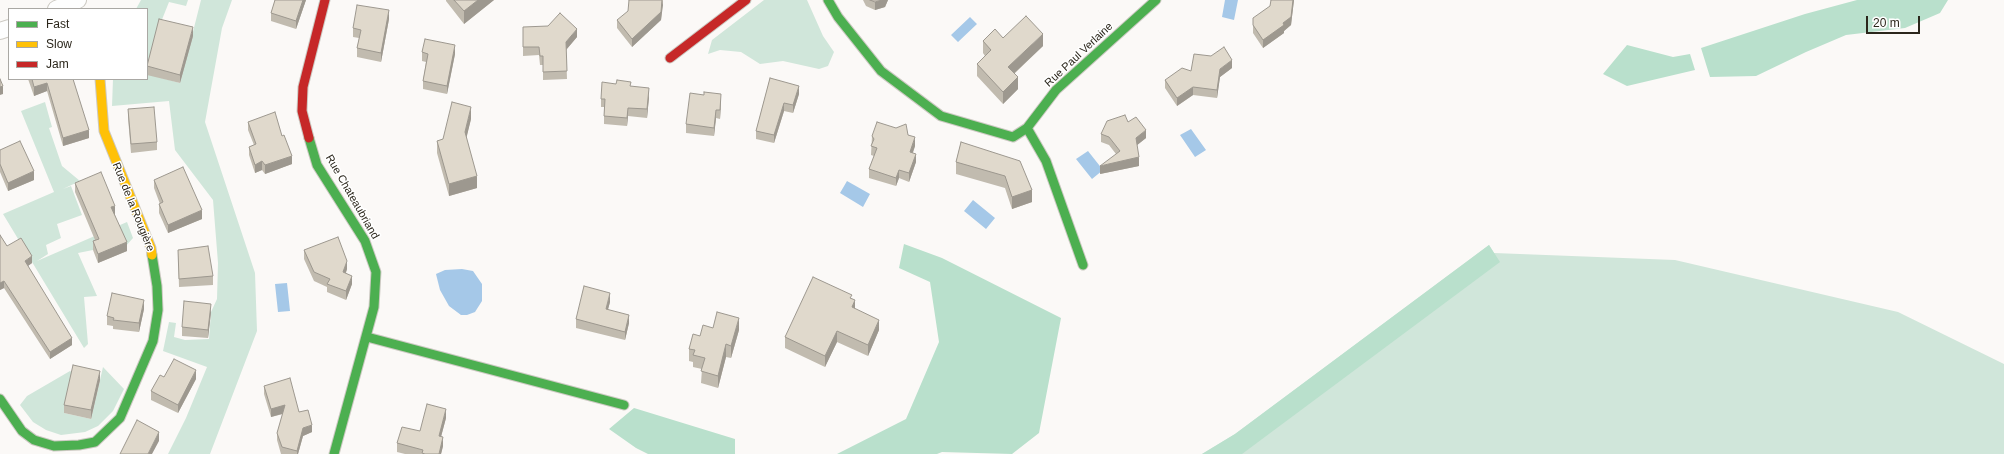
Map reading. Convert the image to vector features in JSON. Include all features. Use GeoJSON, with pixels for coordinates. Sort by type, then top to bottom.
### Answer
{"type":"FeatureCollection","features":[{"type":"Feature","properties":{"kind":"street"},"geometry":{"type":"LineString","coordinates":[[58,8],[78,0]]}},
{"type":"Feature","properties":{"kind":"street","name":"Rue Chateaubriand"},"geometry":{"type":"LineString","coordinates":[[326,0],[303,87],[302,110],[317,165],[365,242],[376,272],[374,307],[334,454]]}},
{"type":"Feature","properties":{"kind":"street"},"geometry":{"type":"LineString","coordinates":[[670,58],[746,0]]}},
{"type":"Feature","properties":{"kind":"street"},"geometry":{"type":"LineString","coordinates":[[828,0],[838,17],[881,71],[941,116],[1012,137],[1027,128],[1046,161],[1083,265]]}},
{"type":"Feature","properties":{"kind":"street","name":"Rue Paul Verlaine"},"geometry":{"type":"LineString","coordinates":[[1027,128],[1056,90],[1156,0]]}},
{"type":"Feature","properties":{"kind":"street","name":"Rue de la Rougière"},"geometry":{"type":"LineString","coordinates":[[0,399],[22,431],[36,447],[79,445],[95,448],[120,418],[153,342],[158,310],[157,286],[151,248],[104,131],[100,80]]}},
{"type":"Feature","properties":{"kind":"street"},"geometry":{"type":"LineString","coordinates":[[367,337],[624,405]]}},
{"type":"Feature","properties":{"kind":"green space"},"geometry":{"type":"Polygon","coordinates":[[[141,0],[188,0],[186,6],[169,2],[159,27],[148,70],[148,8],[137,8],[141,0]]]}},
{"type":"Feature","properties":{"kind":"green space"},"geometry":{"type":"Polygon","coordinates":[[[201,0],[232,0],[222,28],[205,122],[255,273],[257,331],[210,454],[168,454],[186,418],[207,367],[163,351],[169,322],[176,323],[174,337],[185,340],[209,339],[211,312],[217,299],[218,263],[213,200],[175,150],[169,101],[112,106],[113,80],[148,80],[148,74],[180,83],[201,0]]]}},
{"type":"Feature","properties":{"kind":"green space"},"geometry":{"type":"Polygon","coordinates":[[[764,0],[807,0],[823,36],[834,52],[828,66],[819,69],[783,61],[760,64],[741,52],[720,50],[708,54],[712,40],[764,0]]]}},
{"type":"Feature","properties":{"kind":"green space"},"geometry":{"type":"Polygon","coordinates":[[[1857,0],[1948,0],[1940,13],[1905,28],[1846,35],[1756,76],[1710,77],[1701,48],[1805,14],[1857,0]]]}},
{"type":"Feature","properties":{"kind":"green space"},"geometry":{"type":"Polygon","coordinates":[[[1627,45],[1673,57],[1690,54],[1695,70],[1627,86],[1603,74],[1627,45]]]}},
{"type":"Feature","properties":{"kind":"green space"},"geometry":{"type":"Polygon","coordinates":[[[45,102],[52,127],[49,128],[62,166],[80,181],[63,189],[71,186],[82,215],[57,224],[61,238],[46,245],[48,254],[37,261],[127,222],[133,238],[125,247],[121,238],[93,250],[78,253],[97,296],[84,297],[88,344],[84,348],[3,214],[54,192],[21,111],[45,102]]]}},
{"type":"Feature","properties":{"kind":"green space"},"geometry":{"type":"Polygon","coordinates":[[[904,244],[942,258],[1061,318],[1039,433],[1012,454],[942,452],[937,454],[837,454],[906,419],[939,342],[930,282],[899,268],[904,244]]]}},
{"type":"Feature","properties":{"kind":"green space"},"geometry":{"type":"Polygon","coordinates":[[[1489,245],[1494,253],[1675,260],[1898,312],[2004,364],[2004,454],[1202,454],[1235,434],[1489,245]]]}},
{"type":"Feature","properties":{"kind":"green space"},"geometry":{"type":"Polygon","coordinates":[[[1489,245],[1500,262],[1242,454],[1202,454],[1235,434],[1489,245]]]}},
{"type":"Feature","properties":{"kind":"green space"},"geometry":{"type":"Polygon","coordinates":[[[103,367],[124,389],[113,411],[98,426],[85,432],[61,435],[46,430],[33,422],[20,405],[27,396],[70,371],[73,373],[64,413],[91,419],[103,367]]]}},
{"type":"Feature","properties":{"kind":"green space"},"geometry":{"type":"Polygon","coordinates":[[[634,408],[735,439],[735,454],[648,454],[636,448],[609,429],[634,408]]]}},
{"type":"Feature","properties":{"kind":"water"},"geometry":{"type":"Polygon","coordinates":[[[1225,0],[1238,0],[1234,20],[1222,17],[1225,0]]]}},
{"type":"Feature","properties":{"kind":"water"},"geometry":{"type":"Polygon","coordinates":[[[970,17],[977,24],[958,42],[951,35],[970,17]]]}},
{"type":"Feature","properties":{"kind":"water"},"geometry":{"type":"Polygon","coordinates":[[[1191,129],[1206,150],[1195,157],[1180,135],[1191,129]]]}},
{"type":"Feature","properties":{"kind":"water"},"geometry":{"type":"Polygon","coordinates":[[[1088,151],[1103,170],[1092,179],[1076,159],[1088,151]]]}},
{"type":"Feature","properties":{"kind":"water"},"geometry":{"type":"Polygon","coordinates":[[[847,181],[870,194],[863,207],[840,193],[847,181]]]}},
{"type":"Feature","properties":{"kind":"water"},"geometry":{"type":"Polygon","coordinates":[[[973,200],[995,218],[986,229],[964,211],[973,200]]]}},
{"type":"Feature","properties":{"kind":"water"},"geometry":{"type":"Polygon","coordinates":[[[462,269],[473,271],[482,284],[482,301],[475,312],[467,315],[461,315],[449,306],[440,290],[436,274],[445,270],[462,269]]]}},
{"type":"Feature","properties":{"kind":"water"},"geometry":{"type":"Polygon","coordinates":[[[287,283],[290,311],[278,312],[275,284],[287,283]]]}},
{"type":"Feature","properties":{"kind":"building"},"geometry":{"type":"Polygon","coordinates":[[[275,0],[303,0],[296,21],[271,13],[275,0]]]}},
{"type":"Feature","properties":{"kind":"building"},"geometry":{"type":"Polygon","coordinates":[[[454,0],[478,0],[464,11],[454,0]]]}},
{"type":"Feature","properties":{"kind":"building"},"geometry":{"type":"Polygon","coordinates":[[[629,0],[662,0],[661,12],[632,39],[617,20],[628,11],[629,0]]]}},
{"type":"Feature","properties":{"kind":"building"},"geometry":{"type":"Polygon","coordinates":[[[870,0],[882,0],[875,2],[870,0]]]}},
{"type":"Feature","properties":{"kind":"building"},"geometry":{"type":"Polygon","coordinates":[[[1271,0],[1293,0],[1291,17],[1283,23],[1284,25],[1263,40],[1253,25],[1253,18],[1270,6],[1271,0]]]}},
{"type":"Feature","properties":{"kind":"building"},"geometry":{"type":"Polygon","coordinates":[[[357,5],[389,10],[381,53],[357,48],[361,30],[353,28],[357,5]]]}},
{"type":"Feature","properties":{"kind":"building"},"geometry":{"type":"Polygon","coordinates":[[[560,13],[577,29],[566,42],[567,71],[543,72],[543,56],[540,56],[539,47],[523,47],[523,27],[548,26],[560,13]]]}},
{"type":"Feature","properties":{"kind":"building"},"geometry":{"type":"Polygon","coordinates":[[[1026,16],[1043,34],[1008,67],[1018,77],[1003,92],[977,64],[991,50],[983,41],[995,29],[1003,38],[1026,16]]]}},
{"type":"Feature","properties":{"kind":"building"},"geometry":{"type":"Polygon","coordinates":[[[159,19],[193,27],[180,75],[148,66],[159,19]]]}},
{"type":"Feature","properties":{"kind":"building"},"geometry":{"type":"Polygon","coordinates":[[[425,39],[455,45],[447,86],[423,81],[428,54],[422,52],[425,39]]]}},
{"type":"Feature","properties":{"kind":"building"},"geometry":{"type":"Polygon","coordinates":[[[1224,47],[1232,60],[1220,69],[1217,90],[1193,87],[1177,98],[1165,80],[1182,68],[1191,71],[1194,54],[1211,56],[1224,47]]]}},
{"type":"Feature","properties":{"kind":"building"},"geometry":{"type":"Polygon","coordinates":[[[770,78],[799,86],[793,105],[784,103],[774,135],[756,131],[770,78]]]}},
{"type":"Feature","properties":{"kind":"building"},"geometry":{"type":"Polygon","coordinates":[[[0,79],[3,86],[0,87],[0,79]]]}},
{"type":"Feature","properties":{"kind":"building"},"geometry":{"type":"Polygon","coordinates":[[[32,80],[73,80],[89,130],[63,138],[47,83],[34,87],[32,80]]]}},
{"type":"Feature","properties":{"kind":"building"},"geometry":{"type":"Polygon","coordinates":[[[617,80],[631,82],[630,86],[649,88],[647,109],[628,108],[627,118],[604,116],[605,99],[601,99],[602,82],[616,84],[617,80]]]}},
{"type":"Feature","properties":{"kind":"building"},"geometry":{"type":"Polygon","coordinates":[[[704,92],[721,94],[720,110],[716,110],[714,128],[686,124],[690,93],[704,95],[704,92]]]}},
{"type":"Feature","properties":{"kind":"building"},"geometry":{"type":"Polygon","coordinates":[[[452,102],[471,107],[465,132],[477,176],[449,184],[437,141],[443,139],[452,102]]]}},
{"type":"Feature","properties":{"kind":"building"},"geometry":{"type":"Polygon","coordinates":[[[154,107],[157,142],[131,144],[128,109],[154,107]]]}},
{"type":"Feature","properties":{"kind":"building"},"geometry":{"type":"Polygon","coordinates":[[[275,112],[282,136],[284,135],[292,156],[265,165],[262,161],[255,165],[249,147],[256,144],[248,122],[275,112]]]}},
{"type":"Feature","properties":{"kind":"building"},"geometry":{"type":"Polygon","coordinates":[[[1125,115],[1128,122],[1136,117],[1146,130],[1136,138],[1139,157],[1100,166],[1120,151],[1109,137],[1101,134],[1107,121],[1125,115]]]}},
{"type":"Feature","properties":{"kind":"building"},"geometry":{"type":"Polygon","coordinates":[[[877,122],[896,128],[906,124],[908,135],[915,137],[910,152],[916,154],[909,173],[899,170],[896,178],[869,169],[877,148],[871,146],[874,139],[872,136],[877,122]]]}},
{"type":"Feature","properties":{"kind":"building"},"geometry":{"type":"Polygon","coordinates":[[[20,141],[34,171],[8,183],[0,164],[0,150],[20,141]]]}},
{"type":"Feature","properties":{"kind":"building"},"geometry":{"type":"Polygon","coordinates":[[[961,142],[1020,161],[1032,190],[1012,197],[1005,176],[956,162],[961,142]]]}},
{"type":"Feature","properties":{"kind":"building"},"geometry":{"type":"Polygon","coordinates":[[[183,167],[202,210],[168,225],[159,204],[163,202],[154,180],[183,167]]]}},
{"type":"Feature","properties":{"kind":"building"},"geometry":{"type":"Polygon","coordinates":[[[101,172],[115,206],[111,207],[127,242],[98,254],[93,241],[99,239],[75,183],[101,172]]]}},
{"type":"Feature","properties":{"kind":"building"},"geometry":{"type":"Polygon","coordinates":[[[0,235],[7,246],[21,238],[32,256],[25,261],[72,338],[50,352],[4,281],[0,283],[0,235]]]}},
{"type":"Feature","properties":{"kind":"building"},"geometry":{"type":"Polygon","coordinates":[[[338,237],[347,261],[343,272],[352,276],[346,291],[327,284],[330,279],[314,272],[304,250],[338,237]]]}},
{"type":"Feature","properties":{"kind":"building"},"geometry":{"type":"Polygon","coordinates":[[[208,246],[213,276],[179,279],[178,250],[208,246]]]}},
{"type":"Feature","properties":{"kind":"building"},"geometry":{"type":"Polygon","coordinates":[[[813,277],[852,295],[850,298],[855,300],[852,307],[879,320],[868,345],[837,331],[825,356],[785,337],[813,277]]]}},
{"type":"Feature","properties":{"kind":"building"},"geometry":{"type":"Polygon","coordinates":[[[584,286],[610,293],[606,309],[629,315],[625,332],[576,319],[584,286]]]}},
{"type":"Feature","properties":{"kind":"building"},"geometry":{"type":"Polygon","coordinates":[[[112,293],[144,300],[139,323],[113,320],[114,318],[107,316],[112,293]]]}},
{"type":"Feature","properties":{"kind":"building"},"geometry":{"type":"Polygon","coordinates":[[[184,301],[211,304],[208,330],[182,327],[184,301]]]}},
{"type":"Feature","properties":{"kind":"building"},"geometry":{"type":"Polygon","coordinates":[[[717,312],[739,318],[731,346],[726,344],[718,376],[701,371],[705,358],[693,355],[695,350],[689,349],[693,334],[700,336],[703,325],[713,328],[717,312]]]}},
{"type":"Feature","properties":{"kind":"building"},"geometry":{"type":"Polygon","coordinates":[[[174,359],[196,370],[178,405],[151,391],[160,375],[164,377],[174,359]]]}},
{"type":"Feature","properties":{"kind":"building"},"geometry":{"type":"Polygon","coordinates":[[[73,365],[100,371],[91,410],[64,405],[73,365]]]}},
{"type":"Feature","properties":{"kind":"building"},"geometry":{"type":"Polygon","coordinates":[[[290,378],[299,412],[308,410],[312,425],[303,428],[297,451],[282,447],[277,433],[285,405],[271,409],[264,386],[290,378]]]}},
{"type":"Feature","properties":{"kind":"building"},"geometry":{"type":"Polygon","coordinates":[[[427,404],[446,409],[439,436],[443,437],[439,454],[425,454],[422,453],[423,450],[397,443],[402,427],[420,431],[427,404]]]}},
{"type":"Feature","properties":{"kind":"building"},"geometry":{"type":"Polygon","coordinates":[[[137,420],[159,432],[148,454],[120,454],[137,420]]]}},
{"type":"Feature","properties":{"kind":"traffic: fast"},"geometry":{"type":"LineString","coordinates":[[828,0],[838,17],[881,71],[941,116],[1013,137],[1027,128]]}},
{"type":"Feature","properties":{"kind":"traffic: fast"},"geometry":{"type":"LineString","coordinates":[[1083,265],[1046,161],[1027,128],[1056,90],[1156,0]]}},
{"type":"Feature","properties":{"kind":"traffic: fast"},"geometry":{"type":"LineString","coordinates":[[309,138],[317,165],[365,241],[376,272],[374,307],[334,454]]}},
{"type":"Feature","properties":{"kind":"traffic: fast"},"geometry":{"type":"LineString","coordinates":[[0,399],[22,431],[34,440],[54,446],[79,445],[95,442],[120,418],[153,341],[158,310],[157,286],[152,255]]}},
{"type":"Feature","properties":{"kind":"traffic: fast"},"geometry":{"type":"LineString","coordinates":[[367,337],[624,405]]}},
{"type":"Feature","properties":{"kind":"traffic: slow"},"geometry":{"type":"LineString","coordinates":[[100,80],[104,131],[151,248],[152,255]]}},
{"type":"Feature","properties":{"kind":"traffic: jam"},"geometry":{"type":"LineString","coordinates":[[309,138],[302,111],[303,87],[325,0]]}},
{"type":"Feature","properties":{"kind":"traffic: jam"},"geometry":{"type":"LineString","coordinates":[[670,58],[746,0]]}}]}
